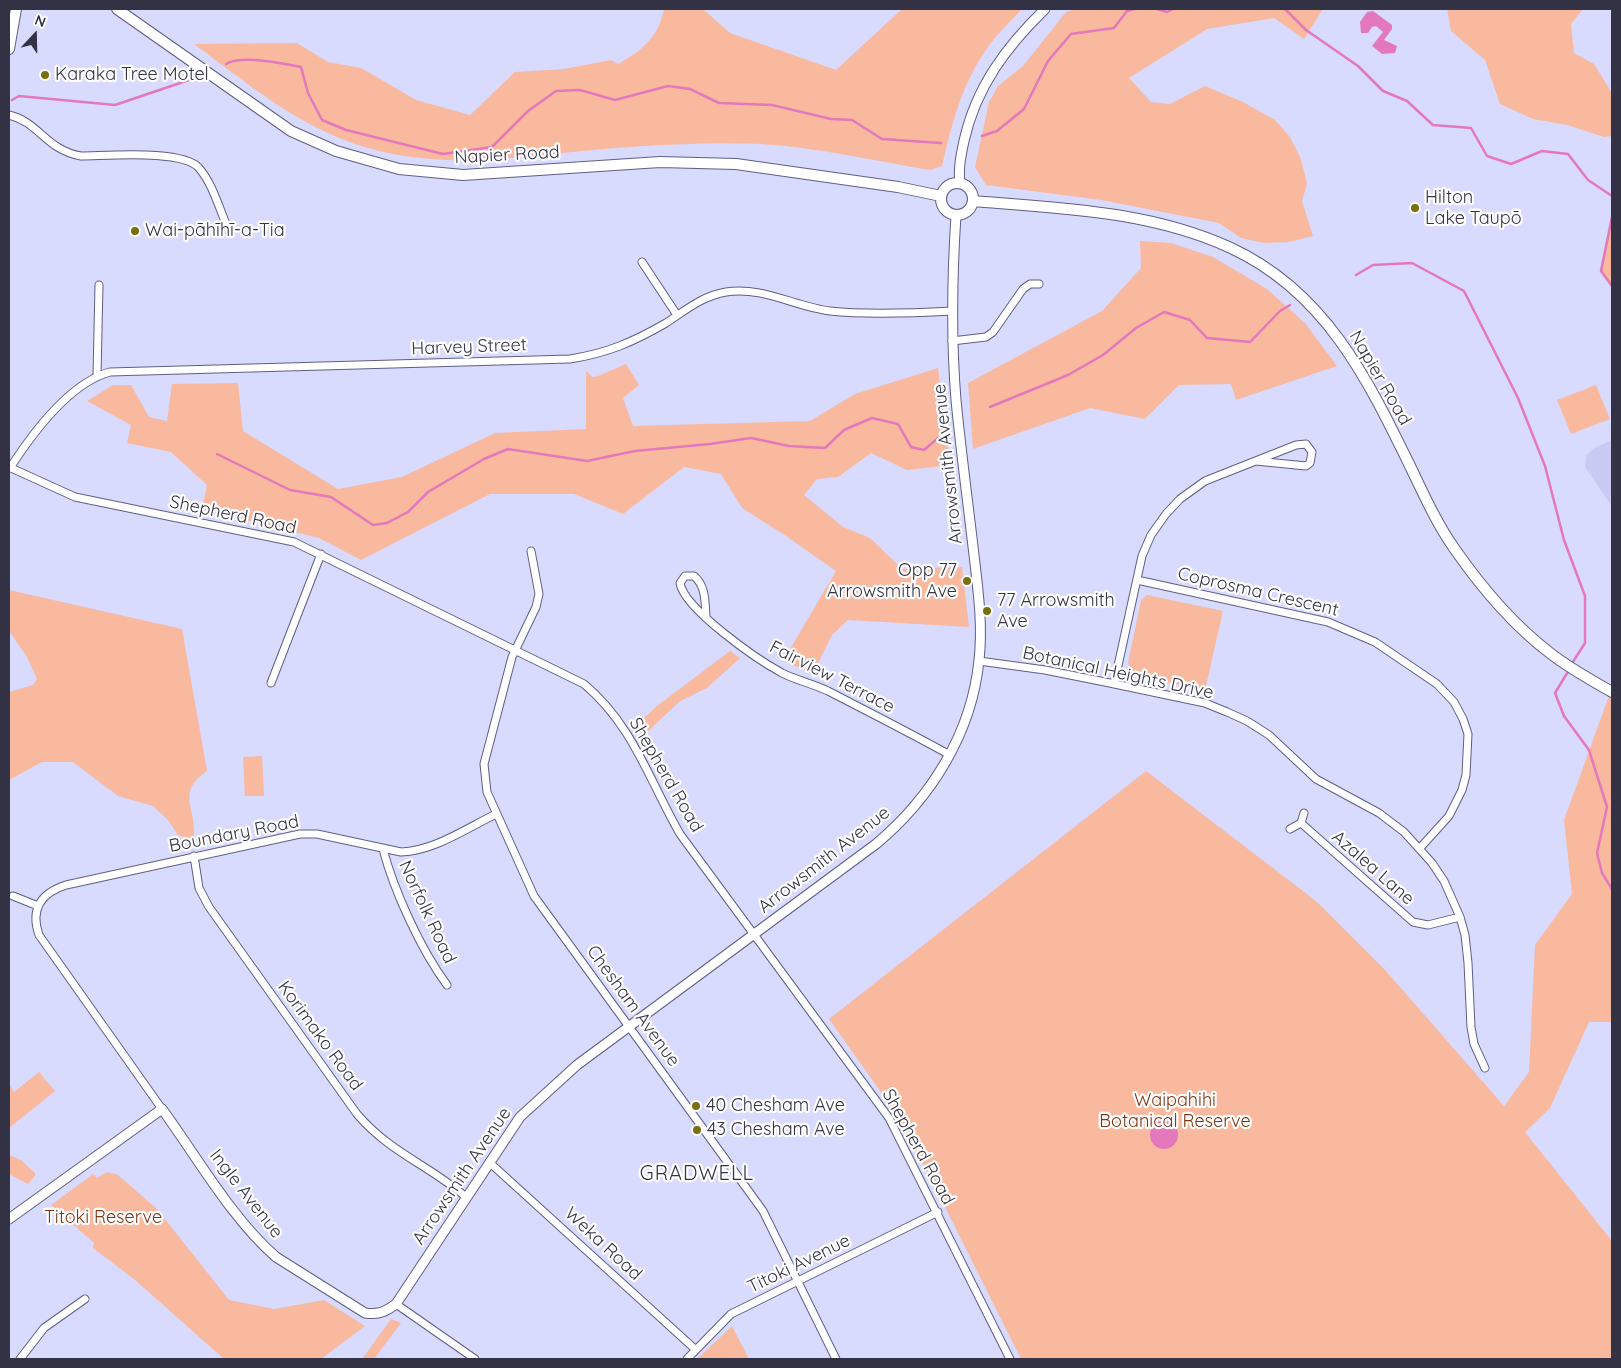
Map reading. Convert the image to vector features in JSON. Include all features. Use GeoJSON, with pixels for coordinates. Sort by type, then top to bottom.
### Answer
{"type":"FeatureCollection","features":[{"type":"Feature","properties":{"kind":"main road"},"geometry":{"type":"LineString","coordinates":[[9,49],[16,9]]}},
{"type":"Feature","properties":{"kind":"main road","name":"Napier Road"},"geometry":{"type":"LineString","coordinates":[[117,9],[291,131],[336,151],[399,169],[463,175],[660,162],[736,164],[898,186],[941,196]]}},
{"type":"Feature","properties":{"kind":"main road"},"geometry":{"type":"LineString","coordinates":[[960,183],[970,189],[973,201],[969,210],[956,215],[946,211],[941,202],[941,196],[948,186],[960,183]]}},
{"type":"Feature","properties":{"kind":"main road","name":"Napier Road"},"geometry":{"type":"LineString","coordinates":[[973,201],[1111,214],[1165,224],[1232,249],[1271,272],[1313,308],[1349,352],[1372,391],[1452,546],[1484,590],[1524,631],[1551,654],[1612,692]]}},
{"type":"Feature","properties":{"kind":"street"},"geometry":{"type":"LineString","coordinates":[[960,183],[961,156],[970,117],[977,99],[1002,55],[1045,9]]}},
{"type":"Feature","properties":{"kind":"street"},"geometry":{"type":"LineString","coordinates":[[9,115],[22,119],[59,150],[68,154],[81,156],[170,156],[189,161],[198,166],[204,175],[229,231]]}},
{"type":"Feature","properties":{"kind":"street","name":"Arrowsmith Avenue"},"geometry":{"type":"LineString","coordinates":[[396,1304],[520,1117],[577,1065],[893,829],[927,790],[950,755],[970,709],[979,661],[979,608],[956,401],[952,341],[956,215]]}},
{"type":"Feature","properties":{"kind":"street"},"geometry":{"type":"LineString","coordinates":[[642,262],[677,315]]}},
{"type":"Feature","properties":{"kind":"street"},"geometry":{"type":"LineString","coordinates":[[952,341],[986,338],[993,332],[1023,289],[1030,284],[1039,284]]}},
{"type":"Feature","properties":{"kind":"street"},"geometry":{"type":"LineString","coordinates":[[98,376],[99,285]]}},
{"type":"Feature","properties":{"kind":"street","name":"Harvey Street"},"geometry":{"type":"LineString","coordinates":[[9,468],[48,417],[98,376],[120,372],[570,359],[618,348],[677,315],[691,305],[710,296],[742,291],[829,311],[952,311]]}},
{"type":"Feature","properties":{"kind":"street"},"geometry":{"type":"LineString","coordinates":[[1114,684],[1142,556],[1151,535],[1166,514],[1180,499],[1205,481],[1256,460],[1296,445],[1306,444],[1312,452],[1310,463],[1306,466],[1256,460]]}},
{"type":"Feature","properties":{"kind":"street","name":"Shepherd Road"},"geometry":{"type":"LineString","coordinates":[[9,468],[75,497],[280,538],[321,554],[584,684],[608,708],[643,758],[665,808],[680,834],[874,1095],[900,1137],[1010,1359]]}},
{"type":"Feature","properties":{"kind":"street","name":"Chesham Avenue"},"geometry":{"type":"LineString","coordinates":[[531,551],[539,594],[536,606],[514,650],[484,764],[487,792],[534,896],[763,1211],[836,1359]]}},
{"type":"Feature","properties":{"kind":"street"},"geometry":{"type":"LineString","coordinates":[[271,683],[321,554]]}},
{"type":"Feature","properties":{"kind":"street","name":"Fairview Terrace"},"geometry":{"type":"LineString","coordinates":[[706,617],[703,589],[699,580],[694,576],[685,576],[680,583],[683,590],[713,626],[781,672],[825,690],[950,755]]}},
{"type":"Feature","properties":{"kind":"street","name":"Coprosma Crescent"},"geometry":{"type":"LineString","coordinates":[[1137,580],[1328,622],[1376,642],[1437,684],[1454,702],[1468,734],[1466,775],[1462,790],[1450,816],[1420,848]]}},
{"type":"Feature","properties":{"kind":"street","name":"Botanical Heights Drive"},"geometry":{"type":"LineString","coordinates":[[979,661],[1045,670],[1205,703],[1247,721],[1269,736],[1316,779],[1379,813],[1404,832],[1420,848],[1444,881],[1460,916],[1465,935],[1468,963],[1471,1027],[1474,1044],[1485,1068]]}},
{"type":"Feature","properties":{"kind":"street"},"geometry":{"type":"LineString","coordinates":[[1290,829],[1301,824],[1304,813]]}},
{"type":"Feature","properties":{"kind":"street","name":"Boundary Road"},"geometry":{"type":"LineString","coordinates":[[38,906],[44,896],[53,889],[66,884],[194,856],[308,834],[401,852],[424,848],[496,814]]}},
{"type":"Feature","properties":{"kind":"street","name":"Azalea Lane"},"geometry":{"type":"LineString","coordinates":[[1301,824],[1413,922],[1428,925],[1460,916]]}},
{"type":"Feature","properties":{"kind":"street","name":"Norfolk Road"},"geometry":{"type":"LineString","coordinates":[[383,848],[389,871],[432,965],[447,985]]}},
{"type":"Feature","properties":{"kind":"street","name":"Korimako Road"},"geometry":{"type":"LineString","coordinates":[[194,856],[199,888],[209,907],[357,1114],[388,1145],[467,1198]]}},
{"type":"Feature","properties":{"kind":"street"},"geometry":{"type":"LineString","coordinates":[[9,1219],[162,1109],[39,936],[35,921],[38,906],[13,896]]}},
{"type":"Feature","properties":{"kind":"street","name":"Ingle Avenue"},"geometry":{"type":"LineString","coordinates":[[162,1109],[246,1226],[276,1257],[365,1313],[376,1315],[396,1304]]}},
{"type":"Feature","properties":{"kind":"street","name":"Weka Road"},"geometry":{"type":"LineString","coordinates":[[489,1162],[696,1350]]}},
{"type":"Feature","properties":{"kind":"street","name":"Titoki Avenue"},"geometry":{"type":"LineString","coordinates":[[687,1359],[731,1314],[938,1212]]}},
{"type":"Feature","properties":{"kind":"street"},"geometry":{"type":"LineString","coordinates":[[20,1359],[44,1328],[86,1299]]}},
{"type":"Feature","properties":{"kind":"street"},"geometry":{"type":"LineString","coordinates":[[396,1304],[475,1359]]}},
{"type":"Feature","properties":{"kind":"shaded area"},"geometry":{"type":"Polygon","coordinates":[[[1373,11],[1392,25],[1392,29],[1384,40],[1397,46],[1395,53],[1382,54],[1372,46],[1383,32],[1376,26],[1372,27],[1368,33],[1361,33],[1360,22],[1367,12],[1373,11]]]}},
{"type":"Feature","properties":{"kind":"shaded area"},"geometry":{"type":"Polygon","coordinates":[[[1612,440],[1612,507],[1585,467],[1586,456],[1594,448],[1612,440]]]}},
{"type":"Feature","properties":{"kind":"shaded area"},"geometry":{"type":"Polygon","coordinates":[[[1164,1121],[1174,1125],[1178,1135],[1174,1145],[1164,1149],[1154,1145],[1150,1135],[1154,1125],[1164,1121]]]}},
{"type":"Feature","properties":{"kind":"green space"},"geometry":{"type":"Polygon","coordinates":[[[664,9],[703,9],[730,33],[836,70],[902,9],[1022,9],[994,39],[977,64],[958,106],[942,166],[930,170],[821,151],[785,146],[747,144],[648,146],[498,159],[431,159],[398,155],[365,147],[318,129],[275,103],[194,44],[297,43],[328,62],[361,68],[416,100],[470,115],[515,72],[564,69],[611,60],[618,64],[635,54],[654,35],[662,19],[664,9]]]}},
{"type":"Feature","properties":{"kind":"green space"},"geometry":{"type":"Polygon","coordinates":[[[1076,9],[1323,9],[1304,39],[1274,18],[1207,29],[1129,78],[1151,102],[1170,104],[1205,86],[1243,102],[1275,120],[1290,137],[1301,159],[1307,184],[1302,201],[1313,236],[1289,242],[1264,243],[1241,238],[1219,223],[1101,200],[986,185],[975,167],[989,102],[998,86],[1023,66],[1066,12],[1076,9]]]}},
{"type":"Feature","properties":{"kind":"green space"},"geometry":{"type":"Polygon","coordinates":[[[1447,9],[1583,9],[1571,24],[1574,53],[1594,64],[1612,93],[1612,136],[1604,137],[1567,125],[1533,119],[1500,104],[1485,60],[1451,31],[1447,9]]]}},
{"type":"Feature","properties":{"kind":"green space"},"geometry":{"type":"Polygon","coordinates":[[[1612,217],[1612,286],[1601,271],[1612,217]]]}},
{"type":"Feature","properties":{"kind":"green space"},"geometry":{"type":"Polygon","coordinates":[[[1140,241],[1171,243],[1213,257],[1267,289],[1305,323],[1337,366],[1236,400],[1231,384],[1179,385],[1145,419],[1090,408],[973,449],[968,383],[1102,311],[1141,268],[1140,241]]]}},
{"type":"Feature","properties":{"kind":"green space"},"geometry":{"type":"Polygon","coordinates":[[[626,364],[639,385],[623,398],[633,426],[810,421],[855,394],[938,368],[950,465],[907,470],[871,453],[838,477],[817,479],[804,495],[843,527],[870,538],[902,569],[962,567],[969,627],[848,620],[832,635],[813,673],[783,661],[836,571],[742,508],[721,474],[684,467],[623,514],[574,494],[490,494],[361,560],[319,538],[202,509],[207,485],[171,452],[127,443],[131,425],[87,401],[113,385],[131,385],[149,417],[167,421],[172,384],[238,383],[243,431],[338,489],[402,477],[495,433],[586,429],[586,371],[593,377],[626,364]]]}},
{"type":"Feature","properties":{"kind":"green space"},"geometry":{"type":"Polygon","coordinates":[[[1596,385],[1610,419],[1571,434],[1557,400],[1596,385]]]}},
{"type":"Feature","properties":{"kind":"green space"},"geometry":{"type":"Polygon","coordinates":[[[9,590],[182,629],[207,771],[192,786],[190,793],[194,836],[190,839],[178,835],[168,820],[153,806],[118,796],[73,762],[42,762],[9,780],[9,692],[33,685],[37,679],[27,657],[9,631],[9,590]]]}},
{"type":"Feature","properties":{"kind":"green space"},"geometry":{"type":"Polygon","coordinates":[[[1147,595],[1223,611],[1205,690],[1135,676],[1128,663],[1141,600],[1147,595]]]}},
{"type":"Feature","properties":{"kind":"green space"},"geometry":{"type":"Polygon","coordinates":[[[730,651],[740,658],[707,688],[680,701],[643,736],[636,725],[657,706],[730,651]]]}},
{"type":"Feature","properties":{"kind":"green space","name":"Waipahihi Botanical Reserve"},"geometry":{"type":"Polygon","coordinates":[[[1610,693],[1612,694],[1612,1022],[1589,1022],[1550,1108],[1525,1132],[1612,1241],[1612,1359],[1021,1359],[928,1173],[888,1102],[829,1019],[1146,771],[1316,901],[1386,971],[1504,1106],[1529,1072],[1535,945],[1572,894],[1564,820],[1610,693]]]}},
{"type":"Feature","properties":{"kind":"green space"},"geometry":{"type":"Polygon","coordinates":[[[262,756],[264,796],[245,796],[243,757],[262,756]]]}},
{"type":"Feature","properties":{"kind":"green space"},"geometry":{"type":"Polygon","coordinates":[[[39,1072],[55,1091],[9,1128],[9,1084],[14,1092],[39,1072]]]}},
{"type":"Feature","properties":{"kind":"green space"},"geometry":{"type":"Polygon","coordinates":[[[9,1155],[21,1160],[35,1173],[35,1176],[28,1184],[9,1174],[9,1155]]]}},
{"type":"Feature","properties":{"kind":"green space","name":"Titoki Reserve"},"geometry":{"type":"Polygon","coordinates":[[[107,1172],[118,1175],[157,1209],[229,1300],[274,1309],[324,1300],[365,1326],[321,1359],[224,1359],[135,1280],[93,1248],[94,1243],[51,1205],[93,1174],[97,1178],[107,1172]]]}},
{"type":"Feature","properties":{"kind":"green space"},"geometry":{"type":"Polygon","coordinates":[[[391,1319],[401,1323],[374,1359],[362,1359],[391,1319]]]}},
{"type":"Feature","properties":{"kind":"green space"},"geometry":{"type":"Polygon","coordinates":[[[732,1326],[749,1359],[697,1359],[732,1326]]]}},
{"type":"Feature","properties":{"kind":"waterway"},"geometry":{"type":"LineString","coordinates":[[982,136],[997,131],[1024,109],[1048,61],[1071,34],[1114,28],[1127,11],[1134,9]]}},
{"type":"Feature","properties":{"kind":"waterway"},"geometry":{"type":"LineString","coordinates":[[1157,9],[1167,12],[1173,9]]}},
{"type":"Feature","properties":{"kind":"waterway"},"geometry":{"type":"LineString","coordinates":[[1285,9],[1306,30],[1358,66],[1383,91],[1407,101],[1433,125],[1471,128],[1487,156],[1511,164],[1542,151],[1568,154],[1588,180],[1612,196]]}},
{"type":"Feature","properties":{"kind":"waterway"},"geometry":{"type":"LineString","coordinates":[[226,64],[233,61],[252,60],[301,67],[308,93],[322,120],[346,130],[443,154],[492,147],[528,111],[556,91],[580,90],[615,100],[668,86],[690,89],[719,103],[772,105],[831,119],[852,120],[882,139],[941,143]]}},
{"type":"Feature","properties":{"kind":"waterway"},"geometry":{"type":"LineString","coordinates":[[12,100],[19,96],[115,105],[189,80]]}},
{"type":"Feature","properties":{"kind":"waterway"},"geometry":{"type":"LineString","coordinates":[[1612,217],[1601,271],[1612,286]]}},
{"type":"Feature","properties":{"kind":"waterway"},"geometry":{"type":"LineString","coordinates":[[1356,275],[1373,265],[1412,263],[1464,291],[1518,398],[1545,466],[1564,540],[1585,596],[1585,643],[1571,665]]}},
{"type":"Feature","properties":{"kind":"waterway"},"geometry":{"type":"LineString","coordinates":[[990,407],[1068,375],[1103,355],[1136,328],[1164,312],[1190,320],[1207,338],[1250,342],[1280,311],[1290,305]]}},
{"type":"Feature","properties":{"kind":"waterway"},"geometry":{"type":"LineString","coordinates":[[217,454],[290,490],[331,497],[373,525],[387,523],[408,512],[428,492],[484,459],[508,449],[587,461],[635,451],[751,438],[789,446],[825,448],[844,430],[872,418],[898,424],[911,447],[924,450],[938,438]]}},
{"type":"Feature","properties":{"kind":"waterway"},"geometry":{"type":"LineString","coordinates":[[1569,670],[1555,693],[1564,716],[1589,750],[1607,807],[1597,853],[1602,873],[1612,889]]}},
{"type":"Feature","properties":{"kind":"place","name":"Karaka Tree Motel"},"geometry":{"type":"Point","coordinates":[45,75]}},
{"type":"Feature","properties":{"kind":"place","name":"Hilton Lake Taupō"},"geometry":{"type":"Point","coordinates":[1415,208]}},
{"type":"Feature","properties":{"kind":"place","name":"Wai-pāhīhī-a-Tia"},"geometry":{"type":"Point","coordinates":[135,231]}},
{"type":"Feature","properties":{"kind":"place","name":"Opp 77 Arrowsmith Ave"},"geometry":{"type":"Point","coordinates":[967,581]}},
{"type":"Feature","properties":{"kind":"place","name":"77 Arrowsmith Ave"},"geometry":{"type":"Point","coordinates":[987,611]}},
{"type":"Feature","properties":{"kind":"place","name":"40 Chesham Ave"},"geometry":{"type":"Point","coordinates":[696,1106]}},
{"type":"Feature","properties":{"kind":"place","name":"43 Chesham Ave"},"geometry":{"type":"Point","coordinates":[697,1130]}},
{"type":"Feature","properties":{"kind":"district","name":"GRADWELL"},"geometry":{"type":"Point","coordinates":[697,1174]}}]}
